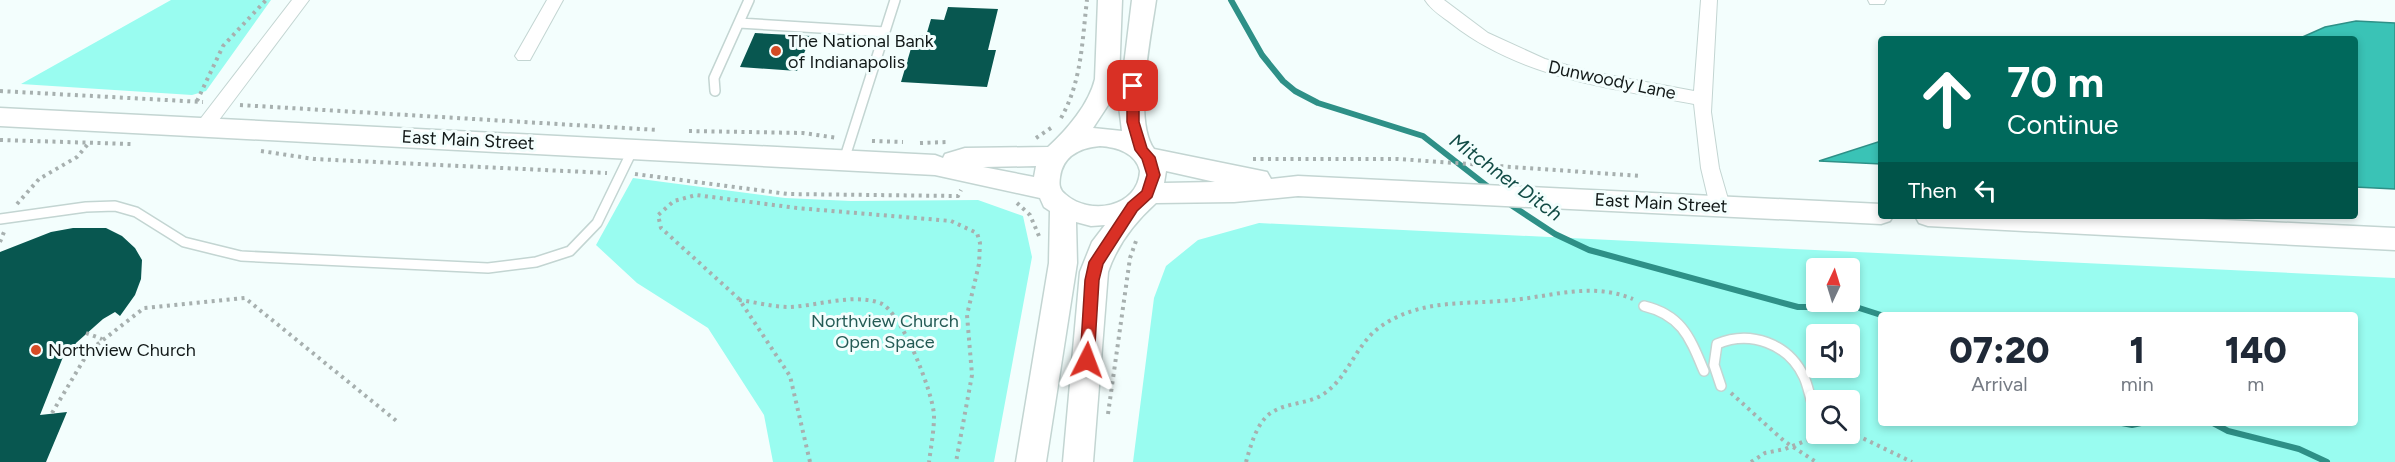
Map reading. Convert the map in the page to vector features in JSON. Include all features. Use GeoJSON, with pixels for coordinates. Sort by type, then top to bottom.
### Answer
{"type":"FeatureCollection","features":[{"type":"Feature","properties":{"kind":"main road"},"geometry":{"type":"LineString","coordinates":[[1031,462],[1063,262],[1056,199],[1046,176],[1061,151],[1104,93],[1107,79],[1110,0]]}},
{"type":"Feature","properties":{"kind":"main road"},"geometry":{"type":"LineString","coordinates":[[1078,462],[1094,272],[1102,250],[1140,200],[1153,175],[1133,122],[1131,106],[1144,0]]}},
{"type":"Feature","properties":{"kind":"main road","name":"East Main Street"},"geometry":{"type":"LineString","coordinates":[[0,117],[633,149],[847,150],[935,165],[963,174],[1010,180],[1056,199]]}},
{"type":"Feature","properties":{"kind":"main road"},"geometry":{"type":"LineString","coordinates":[[1061,151],[1083,139],[1110,137],[1127,141],[1145,154]]}},
{"type":"Feature","properties":{"kind":"main road","name":"East Main Street"},"geometry":{"type":"LineString","coordinates":[[935,165],[965,158],[1061,151]]}},
{"type":"Feature","properties":{"kind":"main road","name":"East Main Street"},"geometry":{"type":"LineString","coordinates":[[1145,154],[1212,172],[1298,186],[1878,214]]}},
{"type":"Feature","properties":{"kind":"main road","name":"East Main Street"},"geometry":{"type":"LineString","coordinates":[[1140,200],[1298,186]]}},
{"type":"Feature","properties":{"kind":"main road"},"geometry":{"type":"LineString","coordinates":[[1056,199],[1092,217],[1113,215],[1140,200]]}},
{"type":"Feature","properties":{"kind":"main road"},"geometry":{"type":"LineString","coordinates":[[1989,219],[2395,239]]}},
{"type":"Feature","properties":{"kind":"street"},"geometry":{"type":"LineString","coordinates":[[204,127],[301,0]]}},
{"type":"Feature","properties":{"kind":"street"},"geometry":{"type":"LineString","coordinates":[[524,56],[555,0]]}},
{"type":"Feature","properties":{"kind":"street","name":"Dunwoody Lane"},"geometry":{"type":"LineString","coordinates":[[1433,0],[1488,40],[1536,62],[1574,74],[1702,99]]}},
{"type":"Feature","properties":{"kind":"street"},"geometry":{"type":"LineString","coordinates":[[1709,0],[1702,120],[1708,158],[1720,206]]}},
{"type":"Feature","properties":{"kind":"lane"},"geometry":{"type":"LineString","coordinates":[[715,91],[714,78],[749,0]]}},
{"type":"Feature","properties":{"kind":"lane"},"geometry":{"type":"LineString","coordinates":[[847,150],[895,0]]}},
{"type":"Feature","properties":{"kind":"lane"},"geometry":{"type":"LineString","coordinates":[[738,23],[885,32]]}},
{"type":"Feature","properties":{"kind":"lane"},"geometry":{"type":"LineString","coordinates":[[0,219],[77,208],[115,206],[139,212],[168,234],[205,248],[241,256],[488,268],[536,262],[570,251],[597,223],[633,149]]}},
{"type":"Feature","properties":{"kind":"lane"},"geometry":{"type":"LineString","coordinates":[[1644,306],[1668,314],[1685,328],[1704,371]]}},
{"type":"Feature","properties":{"kind":"lane"},"geometry":{"type":"LineString","coordinates":[[1721,386],[1715,376],[1717,344],[1738,336],[1761,340],[1776,348],[1797,366],[1804,377],[1807,390]]}},
{"type":"Feature","properties":{"kind":"path"},"geometry":{"type":"LineString","coordinates":[[197,101],[223,46],[266,0]]}},
{"type":"Feature","properties":{"kind":"path"},"geometry":{"type":"LineString","coordinates":[[1030,140],[1043,134],[1057,123],[1072,98],[1085,26],[1087,0]]}},
{"type":"Feature","properties":{"kind":"path"},"geometry":{"type":"LineString","coordinates":[[0,91],[660,130]]}},
{"type":"Feature","properties":{"kind":"path"},"geometry":{"type":"LineString","coordinates":[[681,131],[803,134],[847,150],[904,142]]}},
{"type":"Feature","properties":{"kind":"path"},"geometry":{"type":"LineString","coordinates":[[0,140],[137,144]]}},
{"type":"Feature","properties":{"kind":"path"},"geometry":{"type":"LineString","coordinates":[[0,242],[18,201],[30,187],[49,171],[77,157],[88,143]]}},
{"type":"Feature","properties":{"kind":"path"},"geometry":{"type":"LineString","coordinates":[[915,143],[952,143]]}},
{"type":"Feature","properties":{"kind":"path"},"geometry":{"type":"LineString","coordinates":[[258,150],[314,159],[620,173],[788,194],[958,196],[960,190],[970,191]]}},
{"type":"Feature","properties":{"kind":"path"},"geometry":{"type":"LineString","coordinates":[[1248,159],[1311,156],[1417,160],[1641,176]]}},
{"type":"Feature","properties":{"kind":"path"},"geometry":{"type":"LineString","coordinates":[[810,462],[790,376],[739,299],[661,228],[658,215],[674,201],[696,195],[797,208],[951,221],[978,233],[981,256],[967,317],[973,356],[972,375],[956,462]]}},
{"type":"Feature","properties":{"kind":"path"},"geometry":{"type":"LineString","coordinates":[[1010,200],[1030,215],[1040,238]]}},
{"type":"Feature","properties":{"kind":"path"},"geometry":{"type":"LineString","coordinates":[[1107,419],[1130,258],[1137,239]]}},
{"type":"Feature","properties":{"kind":"path"},"geometry":{"type":"LineString","coordinates":[[1246,462],[1252,441],[1268,415],[1321,396],[1338,379],[1368,338],[1379,328],[1409,312],[1440,302],[1513,300],[1581,288],[1613,292],[1644,306]]}},
{"type":"Feature","properties":{"kind":"path"},"geometry":{"type":"LineString","coordinates":[[52,414],[89,351],[144,308],[245,298],[399,423]]}},
{"type":"Feature","properties":{"kind":"path"},"geometry":{"type":"LineString","coordinates":[[739,299],[788,307],[858,299],[881,303],[888,308],[913,350],[932,401],[934,416],[928,462]]}},
{"type":"Feature","properties":{"kind":"path"},"geometry":{"type":"LineString","coordinates":[[86,333],[102,340]]}},
{"type":"Feature","properties":{"kind":"path"},"geometry":{"type":"LineString","coordinates":[[1721,386],[1791,446],[1816,462]]}},
{"type":"Feature","properties":{"kind":"path"},"geometry":{"type":"LineString","coordinates":[[1860,437],[1912,462]]}},
{"type":"Feature","properties":{"kind":"path"},"geometry":{"type":"LineString","coordinates":[[1751,462],[1765,453],[1806,440]]}},
{"type":"Feature","properties":{"kind":"green space"},"geometry":{"type":"Polygon","coordinates":[[[171,0],[271,0],[206,91],[192,95],[21,84],[171,0]]]}},
{"type":"Feature","properties":{"kind":"green space","name":"Northview Church Open Space"},"geometry":{"type":"Polygon","coordinates":[[[633,178],[785,198],[851,201],[978,200],[1023,216],[1032,257],[994,462],[773,462],[764,415],[708,328],[637,283],[596,245],[633,178]]]}},
{"type":"Feature","properties":{"kind":"green space"},"geometry":{"type":"Polygon","coordinates":[[[1259,223],[2395,278],[2395,462],[1133,462],[1154,298],[1166,266],[1198,240],[1259,223]]]}},
{"type":"Feature","properties":{"kind":"shaded area"},"geometry":{"type":"Polygon","coordinates":[[[2356,21],[2395,23],[2395,189],[2358,187],[2358,36],[2305,36],[2325,27],[2356,21]]]}},
{"type":"Feature","properties":{"kind":"shaded area"},"geometry":{"type":"Polygon","coordinates":[[[1878,142],[1878,164],[1819,161],[1878,142]]]}},
{"type":"Feature","properties":{"kind":"building"},"geometry":{"type":"Polygon","coordinates":[[[948,7],[998,9],[988,50],[996,50],[987,87],[901,82],[915,35],[926,36],[931,19],[944,20],[948,7]]]}},
{"type":"Feature","properties":{"kind":"building","name":"The National Bank of Indianapolis"},"geometry":{"type":"Polygon","coordinates":[[[755,33],[811,36],[797,71],[740,67],[755,33]]]}},
{"type":"Feature","properties":{"kind":"building","name":"Northview Church"},"geometry":{"type":"Polygon","coordinates":[[[73,228],[106,228],[122,236],[135,248],[142,260],[141,279],[135,295],[120,316],[115,312],[103,319],[76,343],[69,357],[63,357],[40,415],[67,412],[46,462],[0,462],[0,252],[51,232],[73,228]]]}},
{"type":"Feature","properties":{"kind":"waterway","name":"Mitchner Ditch"},"geometry":{"type":"LineString","coordinates":[[1231,0],[1262,55],[1283,81],[1295,91],[1318,103],[1423,136],[1491,189]]}},
{"type":"Feature","properties":{"kind":"waterway","name":"Mitchner Ditch"},"geometry":{"type":"LineString","coordinates":[[1508,203],[1555,234],[1589,250],[1798,307],[1856,307],[1878,314]]}},
{"type":"Feature","properties":{"kind":"waterway","name":"Mitchner Ditch"},"geometry":{"type":"LineString","coordinates":[[2219,426],[2228,431],[2299,449],[2327,462]]}},
{"type":"Feature","properties":{"kind":"place","name":"The National Bank of Indianapolis"},"geometry":{"type":"Point","coordinates":[776,51]}},
{"type":"Feature","properties":{"kind":"place","name":"Northview Church"},"geometry":{"type":"Point","coordinates":[36,350]}},
{"type":"Feature","properties":{"kind":"route"},"geometry":{"type":"LineString","coordinates":[[1087,360],[1090,300],[1096,262],[1102,250],[1133,207],[1148,193],[1152,184],[1152,166],[1148,157],[1141,150],[1133,122],[1131,106],[1133,86]]}}]}
